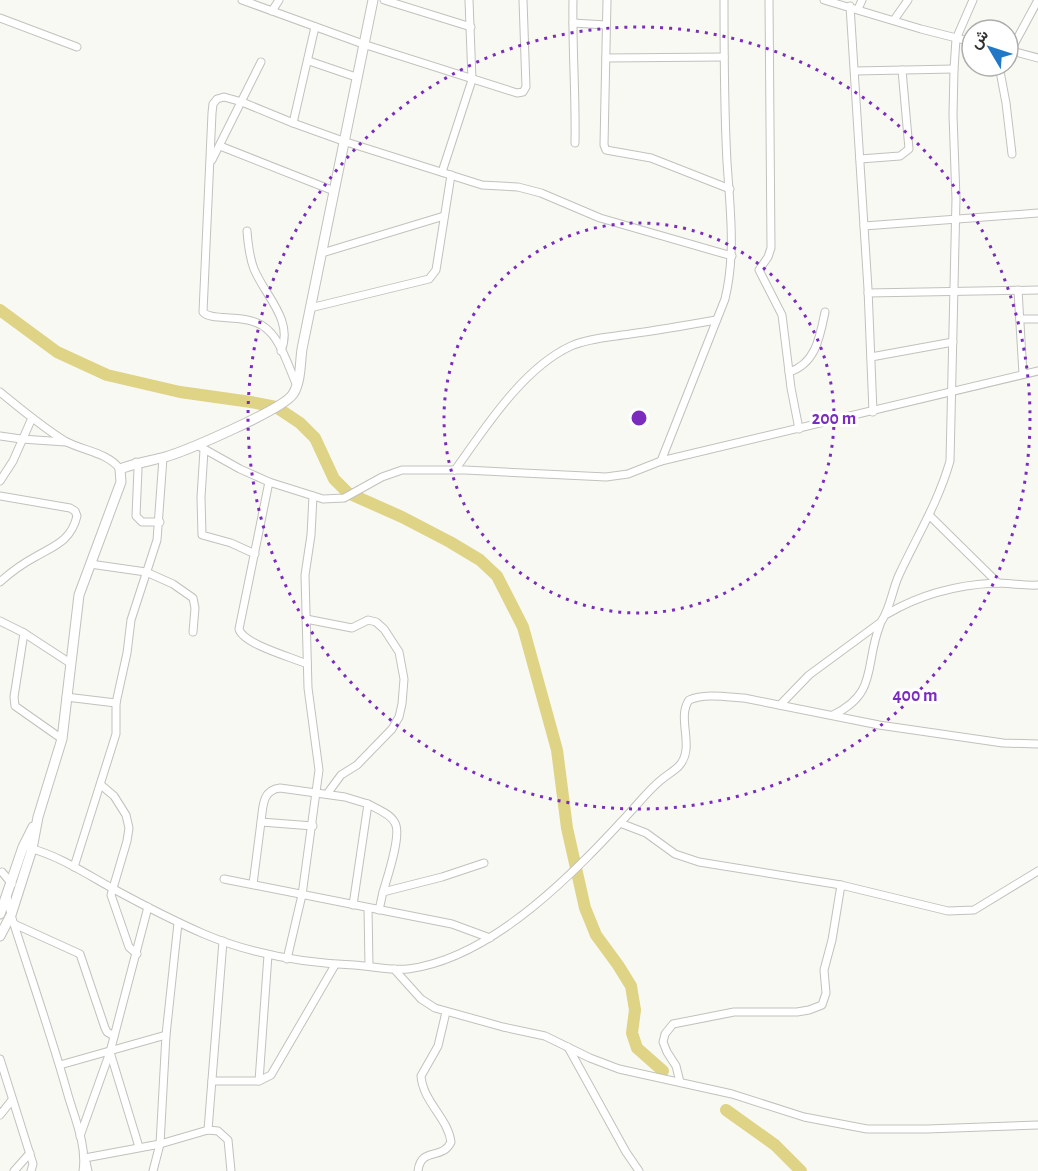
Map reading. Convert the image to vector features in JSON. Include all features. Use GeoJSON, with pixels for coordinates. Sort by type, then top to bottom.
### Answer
{"type":"FeatureCollection","features":[{"type":"Feature","properties":{"kind":"main road"},"geometry":{"type":"LineString","coordinates":[[0,936],[12,920],[17,880],[62,739],[79,595],[121,482],[120,469],[136,462],[163,458],[201,447],[289,399],[297,386],[302,348],[373,0]]}},
{"type":"Feature","properties":{"kind":"main road"},"geometry":{"type":"LineString","coordinates":[[0,914],[7,895],[17,880]]}},
{"type":"Feature","properties":{"kind":"street"},"geometry":{"type":"LineString","coordinates":[[242,0],[363,44],[517,93],[523,92],[526,87],[523,0]]}},
{"type":"Feature","properties":{"kind":"street"},"geometry":{"type":"LineString","coordinates":[[272,11],[279,0]]}},
{"type":"Feature","properties":{"kind":"street"},"geometry":{"type":"LineString","coordinates":[[384,0],[471,27]]}},
{"type":"Feature","properties":{"kind":"street"},"geometry":{"type":"LineString","coordinates":[[442,172],[472,80],[469,0]]}},
{"type":"Feature","properties":{"kind":"street"},"geometry":{"type":"LineString","coordinates":[[573,0],[575,143]]}},
{"type":"Feature","properties":{"kind":"street"},"geometry":{"type":"LineString","coordinates":[[607,0],[604,145],[606,150],[651,158],[730,189]]}},
{"type":"Feature","properties":{"kind":"street"},"geometry":{"type":"LineString","coordinates":[[661,461],[725,299],[730,277],[732,256],[724,0]]}},
{"type":"Feature","properties":{"kind":"street"},"geometry":{"type":"LineString","coordinates":[[770,0],[771,248],[759,270],[782,315],[799,429]]}},
{"type":"Feature","properties":{"kind":"street"},"geometry":{"type":"LineString","coordinates":[[824,0],[960,40]]}},
{"type":"Feature","properties":{"kind":"street"},"geometry":{"type":"LineString","coordinates":[[862,0],[854,8],[855,71],[873,412]]}},
{"type":"Feature","properties":{"kind":"street"},"geometry":{"type":"LineString","coordinates":[[894,20],[908,0]]}},
{"type":"Feature","properties":{"kind":"street"},"geometry":{"type":"LineString","coordinates":[[833,715],[845,709],[862,692],[867,681],[872,647],[881,622],[900,574],[930,516],[944,483],[950,461],[955,220],[952,115],[954,69],[956,39],[973,0]]}},
{"type":"Feature","properties":{"kind":"street"},"geometry":{"type":"LineString","coordinates":[[1020,33],[1037,5]]}},
{"type":"Feature","properties":{"kind":"street"},"geometry":{"type":"LineString","coordinates":[[0,18],[77,47]]}},
{"type":"Feature","properties":{"kind":"street"},"geometry":{"type":"LineString","coordinates":[[573,23],[606,25]]}},
{"type":"Feature","properties":{"kind":"street"},"geometry":{"type":"LineString","coordinates":[[292,123],[309,61],[315,27]]}},
{"type":"Feature","properties":{"kind":"street"},"geometry":{"type":"LineString","coordinates":[[1020,53],[1038,58]]}},
{"type":"Feature","properties":{"kind":"street"},"geometry":{"type":"LineString","coordinates":[[606,58],[724,57]]}},
{"type":"Feature","properties":{"kind":"street"},"geometry":{"type":"LineString","coordinates":[[309,61],[356,78]]}},
{"type":"Feature","properties":{"kind":"street"},"geometry":{"type":"LineString","coordinates":[[211,163],[261,62]]}},
{"type":"Feature","properties":{"kind":"street"},"geometry":{"type":"LineString","coordinates":[[855,71],[954,69]]}},
{"type":"Feature","properties":{"kind":"street"},"geometry":{"type":"LineString","coordinates":[[860,159],[900,156],[909,149],[902,70]]}},
{"type":"Feature","properties":{"kind":"street"},"geometry":{"type":"LineString","coordinates":[[1001,78],[1012,154]]}},
{"type":"Feature","properties":{"kind":"street"},"geometry":{"type":"LineString","coordinates":[[297,386],[278,340],[273,334],[248,318],[208,316],[203,312],[213,104],[217,99],[224,97],[242,102],[343,141],[482,185],[518,187],[541,193],[600,218],[732,256]]}},
{"type":"Feature","properties":{"kind":"street"},"geometry":{"type":"LineString","coordinates":[[220,146],[334,191]]}},
{"type":"Feature","properties":{"kind":"street"},"geometry":{"type":"LineString","coordinates":[[310,308],[429,279],[436,270],[451,175]]}},
{"type":"Feature","properties":{"kind":"street"},"geometry":{"type":"LineString","coordinates":[[864,226],[1038,213]]}},
{"type":"Feature","properties":{"kind":"street"},"geometry":{"type":"LineString","coordinates":[[321,253],[444,216]]}},
{"type":"Feature","properties":{"kind":"street"},"geometry":{"type":"LineString","coordinates":[[247,231],[249,256],[253,268],[284,323],[285,340],[281,351]]}},
{"type":"Feature","properties":{"kind":"street"},"geometry":{"type":"LineString","coordinates":[[1018,290],[1023,374]]}},
{"type":"Feature","properties":{"kind":"street"},"geometry":{"type":"LineString","coordinates":[[868,293],[1038,290]]}},
{"type":"Feature","properties":{"kind":"street"},"geometry":{"type":"LineString","coordinates":[[789,372],[799,369],[808,362],[821,331],[825,312]]}},
{"type":"Feature","properties":{"kind":"street"},"geometry":{"type":"LineString","coordinates":[[1020,319],[1038,318]]}},
{"type":"Feature","properties":{"kind":"street"},"geometry":{"type":"LineString","coordinates":[[455,470],[520,386],[540,367],[572,346],[596,339],[716,320]]}},
{"type":"Feature","properties":{"kind":"street"},"geometry":{"type":"LineString","coordinates":[[871,357],[952,342]]}},
{"type":"Feature","properties":{"kind":"street"},"geometry":{"type":"LineString","coordinates":[[255,554],[231,543],[202,535],[201,447],[269,482],[334,500],[344,498],[382,477],[402,470],[455,470],[606,477],[628,474],[661,461],[1038,371]]}},
{"type":"Feature","properties":{"kind":"street"},"geometry":{"type":"LineString","coordinates":[[0,392],[67,442],[108,458],[120,469]]}},
{"type":"Feature","properties":{"kind":"street"},"geometry":{"type":"LineString","coordinates":[[0,481],[13,461],[32,418]]}},
{"type":"Feature","properties":{"kind":"street"},"geometry":{"type":"LineString","coordinates":[[0,436],[67,442]]}},
{"type":"Feature","properties":{"kind":"street"},"geometry":{"type":"LineString","coordinates":[[74,867],[116,734],[116,703],[127,653],[130,620],[157,540],[163,458]]}},
{"type":"Feature","properties":{"kind":"street"},"geometry":{"type":"LineString","coordinates":[[136,462],[138,481],[136,516],[142,522],[160,522]]}},
{"type":"Feature","properties":{"kind":"street"},"geometry":{"type":"LineString","coordinates":[[269,482],[241,615],[240,634],[252,643],[307,664]]}},
{"type":"Feature","properties":{"kind":"street"},"geometry":{"type":"LineString","coordinates":[[0,496],[69,508],[75,511],[77,516],[74,526],[59,545],[17,568],[0,582]]}},
{"type":"Feature","properties":{"kind":"street"},"geometry":{"type":"LineString","coordinates":[[287,959],[302,895],[317,792],[318,762],[309,709],[305,574],[311,535],[313,496]]}},
{"type":"Feature","properties":{"kind":"street"},"geometry":{"type":"LineString","coordinates":[[930,516],[998,583]]}},
{"type":"Feature","properties":{"kind":"street"},"geometry":{"type":"LineString","coordinates":[[90,564],[146,572],[173,584],[193,598],[195,608],[193,632]]}},
{"type":"Feature","properties":{"kind":"street"},"geometry":{"type":"LineString","coordinates":[[886,614],[911,600],[938,590],[965,585],[998,583],[1038,585]]}},
{"type":"Feature","properties":{"kind":"street"},"geometry":{"type":"LineString","coordinates":[[306,619],[351,628],[368,620],[376,622],[396,645],[404,680],[402,704],[395,725],[357,765],[341,775],[327,794]]}},
{"type":"Feature","properties":{"kind":"street"},"geometry":{"type":"LineString","coordinates":[[0,621],[24,633],[70,663]]}},
{"type":"Feature","properties":{"kind":"street"},"geometry":{"type":"LineString","coordinates":[[780,705],[810,675],[881,622]]}},
{"type":"Feature","properties":{"kind":"street"},"geometry":{"type":"LineString","coordinates":[[24,633],[14,697],[15,706],[62,739]]}},
{"type":"Feature","properties":{"kind":"street"},"geometry":{"type":"LineString","coordinates":[[28,848],[74,867],[178,923],[223,941],[287,959],[394,969],[428,965],[490,938],[512,924],[561,880],[620,823],[655,785],[679,766],[684,758],[686,747],[685,710],[689,700],[722,696],[879,725],[1003,743],[1038,744]]}},
{"type":"Feature","properties":{"kind":"street"},"geometry":{"type":"LineString","coordinates":[[66,697],[116,703]]}},
{"type":"Feature","properties":{"kind":"street"},"geometry":{"type":"LineString","coordinates":[[101,785],[122,805],[129,828],[111,895],[124,936],[132,951],[137,954]]}},
{"type":"Feature","properties":{"kind":"street"},"geometry":{"type":"LineString","coordinates":[[253,884],[264,799],[272,790],[280,788],[317,792],[357,800],[394,820],[397,828],[379,910]]}},
{"type":"Feature","properties":{"kind":"street"},"geometry":{"type":"LineString","coordinates":[[353,905],[368,804]]}},
{"type":"Feature","properties":{"kind":"street"},"geometry":{"type":"LineString","coordinates":[[261,822],[313,826]]}},
{"type":"Feature","properties":{"kind":"street"},"geometry":{"type":"LineString","coordinates":[[620,823],[646,833],[675,854],[699,862],[841,885],[948,911],[974,910],[1038,871]]}},
{"type":"Feature","properties":{"kind":"street"},"geometry":{"type":"LineString","coordinates":[[383,892],[484,862]]}},
{"type":"Feature","properties":{"kind":"street"},"geometry":{"type":"LineString","coordinates":[[1,872],[17,880]]}},
{"type":"Feature","properties":{"kind":"street"},"geometry":{"type":"LineString","coordinates":[[224,879],[452,924],[490,938]]}},
{"type":"Feature","properties":{"kind":"street"},"geometry":{"type":"LineString","coordinates":[[680,1083],[678,1071],[663,1042],[667,1030],[675,1023],[720,1014],[797,1012],[822,1005],[826,993],[824,970],[832,940],[841,885]]}},
{"type":"Feature","properties":{"kind":"street"},"geometry":{"type":"LineString","coordinates":[[7,895],[12,920],[60,1065],[88,1171]]}},
{"type":"Feature","properties":{"kind":"street"},"geometry":{"type":"LineString","coordinates":[[80,1136],[110,1052],[148,907]]}},
{"type":"Feature","properties":{"kind":"street"},"geometry":{"type":"LineString","coordinates":[[368,908],[369,966]]}},
{"type":"Feature","properties":{"kind":"street"},"geometry":{"type":"LineString","coordinates":[[12,920],[80,954],[105,1028],[114,1036]]}},
{"type":"Feature","properties":{"kind":"street"},"geometry":{"type":"LineString","coordinates":[[153,1171],[160,1144],[166,1035],[178,923]]}},
{"type":"Feature","properties":{"kind":"street"},"geometry":{"type":"LineString","coordinates":[[208,1131],[223,941]]}},
{"type":"Feature","properties":{"kind":"street"},"geometry":{"type":"LineString","coordinates":[[258,1081],[268,955]]}},
{"type":"Feature","properties":{"kind":"street"},"geometry":{"type":"LineString","coordinates":[[212,1081],[258,1081],[268,1077],[335,964]]}},
{"type":"Feature","properties":{"kind":"street"},"geometry":{"type":"LineString","coordinates":[[394,969],[421,999],[446,1012],[545,1036],[604,1064],[732,1094],[804,1117],[867,1129],[1038,1125]]}},
{"type":"Feature","properties":{"kind":"street"},"geometry":{"type":"LineString","coordinates":[[418,1171],[422,1159],[428,1155],[443,1152],[451,1139],[426,1095],[421,1076],[438,1046],[446,1012]]}},
{"type":"Feature","properties":{"kind":"street"},"geometry":{"type":"LineString","coordinates":[[60,1065],[166,1035]]}},
{"type":"Feature","properties":{"kind":"street"},"geometry":{"type":"LineString","coordinates":[[568,1047],[626,1152],[639,1171]]}},
{"type":"Feature","properties":{"kind":"street"},"geometry":{"type":"LineString","coordinates":[[110,1052],[139,1147]]}},
{"type":"Feature","properties":{"kind":"street"},"geometry":{"type":"LineString","coordinates":[[0,1061],[30,1153],[33,1164],[31,1171]]}},
{"type":"Feature","properties":{"kind":"street"},"geometry":{"type":"LineString","coordinates":[[0,1115],[12,1100]]}},
{"type":"Feature","properties":{"kind":"street"},"geometry":{"type":"LineString","coordinates":[[85,1158],[160,1144],[208,1131],[218,1131],[228,1140],[231,1171]]}},
{"type":"Feature","properties":{"kind":"street"},"geometry":{"type":"LineString","coordinates":[[14,1171],[30,1153]]}},
{"type":"Feature","properties":{"kind":"street"},"geometry":{"type":"LineString","coordinates":[[83,1171],[85,1158]]}},
{"type":"Feature","properties":{"kind":"waterway"},"geometry":{"type":"LineString","coordinates":[[0,310],[57,352],[107,375],[180,392],[276,407],[300,423],[315,438],[334,479],[348,493],[450,542],[480,560],[497,576],[523,627],[557,750],[567,828],[585,908],[596,935],[631,986],[635,1010],[632,1033],[637,1048],[663,1071]]}},
{"type":"Feature","properties":{"kind":"waterway"},"geometry":{"type":"LineString","coordinates":[[726,1110],[775,1145],[801,1171]]}}]}
